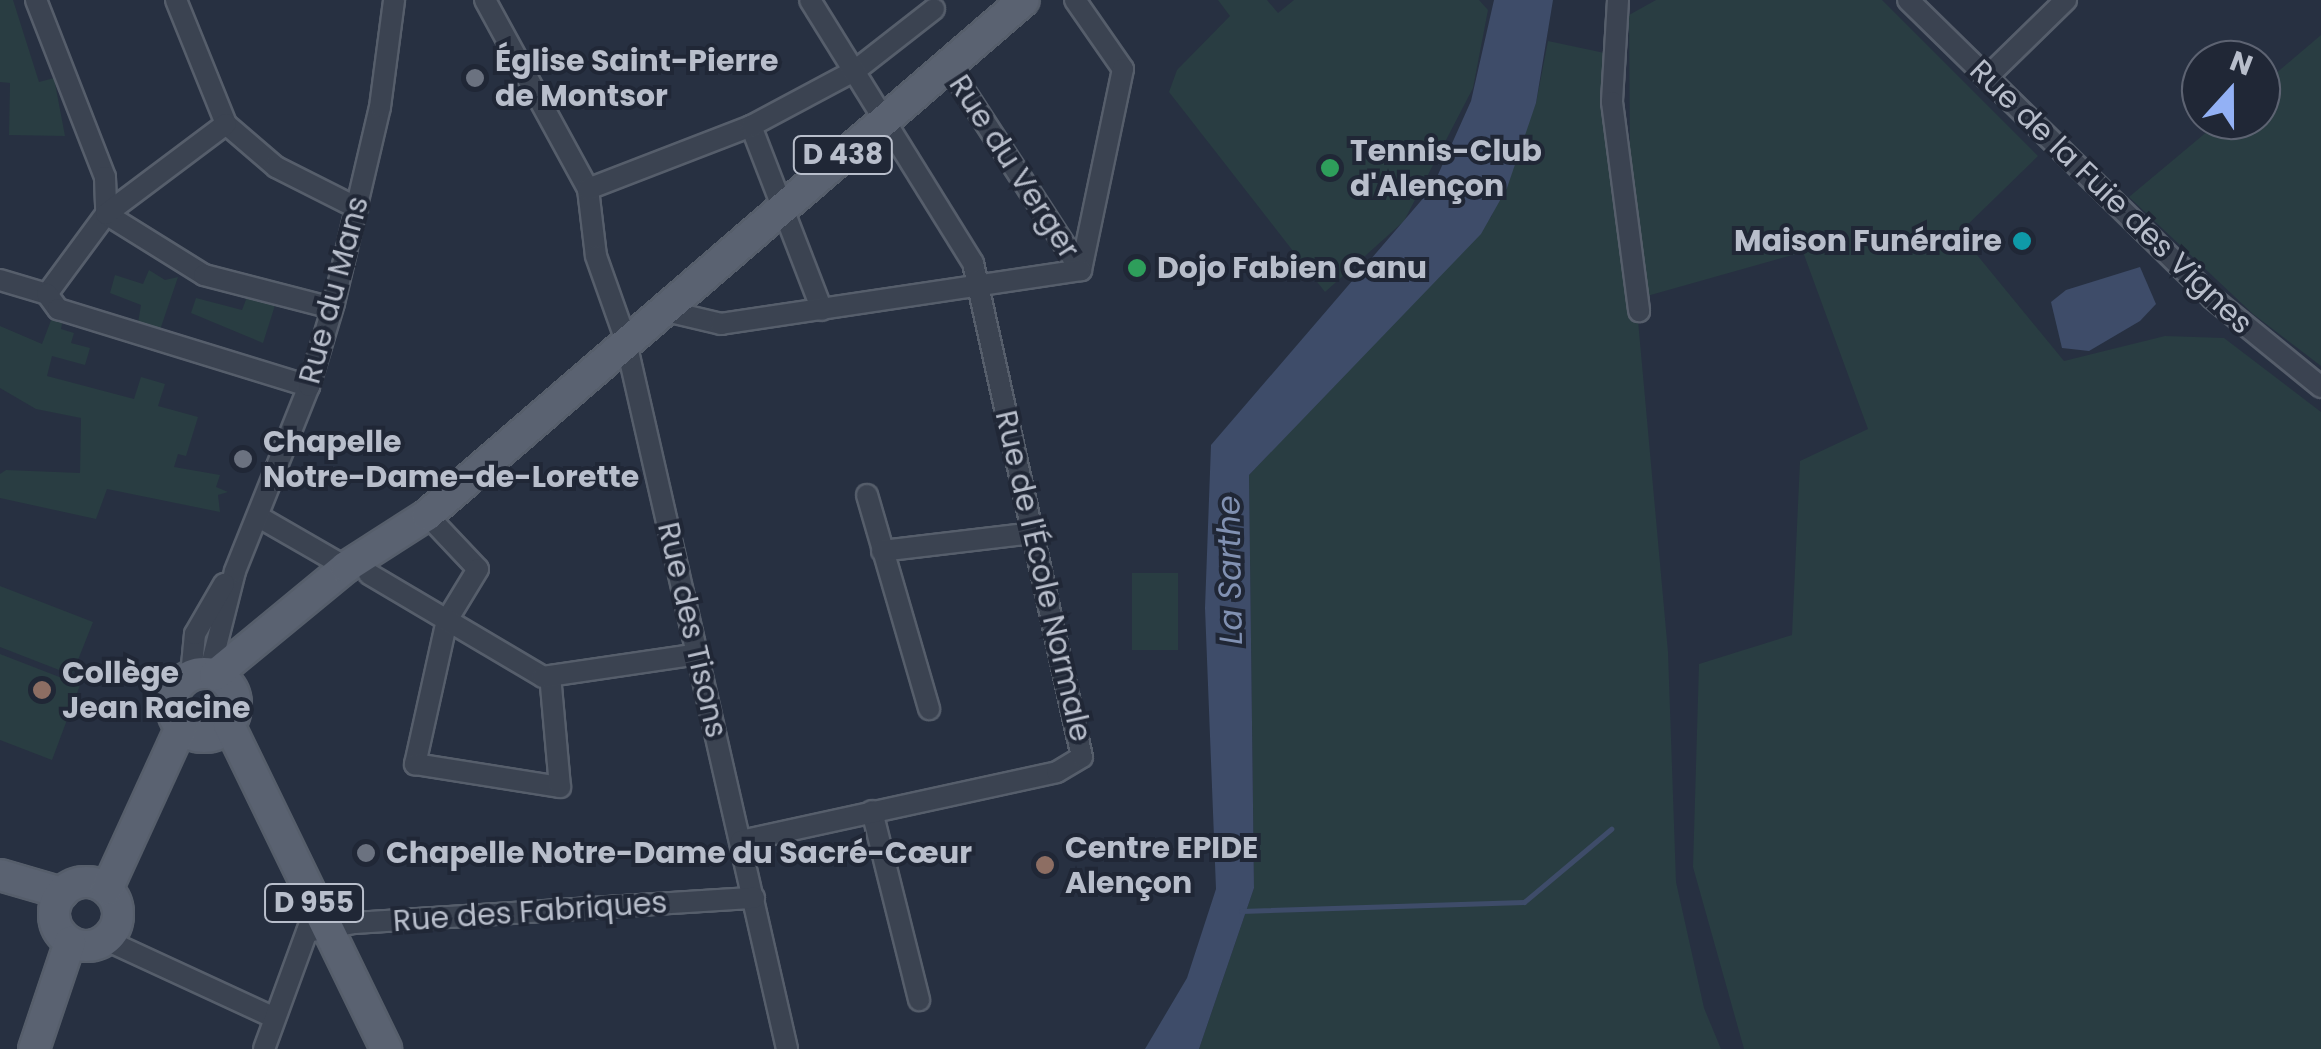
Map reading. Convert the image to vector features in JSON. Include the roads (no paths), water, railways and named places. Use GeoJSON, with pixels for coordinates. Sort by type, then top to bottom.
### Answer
{"type":"FeatureCollection","features":[{"type":"Feature","properties":{"kind":"main road","name":"D 438"},"geometry":{"type":"LineString","coordinates":[[212,678],[427,515],[626,338],[786,207],[886,116],[1024,0]]}},
{"type":"Feature","properties":{"kind":"main road"},"geometry":{"type":"LineString","coordinates":[[0,884],[76,927],[118,915],[107,889],[181,727],[173,699],[212,678],[236,710],[230,725],[212,736],[181,727]]}},
{"type":"Feature","properties":{"kind":"main road","name":"D 955"},"geometry":{"type":"LineString","coordinates":[[230,725],[316,922],[386,1049]]}},
{"type":"Feature","properties":{"kind":"main road"},"geometry":{"type":"LineString","coordinates":[[0,876],[76,927]]}},
{"type":"Feature","properties":{"kind":"main road"},"geometry":{"type":"LineString","coordinates":[[47,1049],[84,882],[107,889]]}},
{"type":"Feature","properties":{"kind":"main road"},"geometry":{"type":"LineString","coordinates":[[34,1049],[76,927]]}},
{"type":"Feature","properties":{"kind":"street"},"geometry":{"type":"LineString","coordinates":[[36,0],[106,177],[106,214]]}},
{"type":"Feature","properties":{"kind":"street"},"geometry":{"type":"LineString","coordinates":[[176,0],[226,124],[276,167],[357,208]]}},
{"type":"Feature","properties":{"kind":"street","name":"Rue du Mans"},"geometry":{"type":"LineString","coordinates":[[212,678],[234,571],[309,386],[332,308],[380,108],[392,0]]}},
{"type":"Feature","properties":{"kind":"street","name":"Rue des Tisons"},"geometry":{"type":"LineString","coordinates":[[485,0],[588,189],[596,256],[626,338],[787,1049]]}},
{"type":"Feature","properties":{"kind":"street","name":"Rue de l'École Normale"},"geometry":{"type":"LineString","coordinates":[[741,841],[1057,772],[1082,757],[973,263],[886,116],[810,0]]}},
{"type":"Feature","properties":{"kind":"street"},"geometry":{"type":"LineString","coordinates":[[662,310],[721,324],[1081,270],[1123,69],[1074,0]]}},
{"type":"Feature","properties":{"kind":"street"},"geometry":{"type":"LineString","coordinates":[[1618,0],[1612,102],[1639,311]]}},
{"type":"Feature","properties":{"kind":"street","name":"Rue de la Fuie des Vignes"},"geometry":{"type":"LineString","coordinates":[[1908,0],[2244,328],[2321,386]]}},
{"type":"Feature","properties":{"kind":"street"},"geometry":{"type":"LineString","coordinates":[[1986,78],[2066,0]]}},
{"type":"Feature","properties":{"kind":"street"},"geometry":{"type":"LineString","coordinates":[[588,189],[751,126],[856,70],[934,9]]}},
{"type":"Feature","properties":{"kind":"street","name":"Rue du Verger"},"geometry":{"type":"LineString","coordinates":[[948,64],[1081,270]]}},
{"type":"Feature","properties":{"kind":"street"},"geometry":{"type":"LineString","coordinates":[[47,294],[106,214],[226,124]]}},
{"type":"Feature","properties":{"kind":"street"},"geometry":{"type":"LineString","coordinates":[[751,126],[786,207],[822,310]]}},
{"type":"Feature","properties":{"kind":"street"},"geometry":{"type":"LineString","coordinates":[[106,214],[204,275],[332,308]]}},
{"type":"Feature","properties":{"kind":"street"},"geometry":{"type":"LineString","coordinates":[[0,280],[47,294],[58,309],[309,386]]}},
{"type":"Feature","properties":{"kind":"street"},"geometry":{"type":"LineString","coordinates":[[867,495],[929,709]]}},
{"type":"Feature","properties":{"kind":"street"},"geometry":{"type":"LineString","coordinates":[[427,515],[478,570],[447,620],[415,764],[560,787],[550,676]]}},
{"type":"Feature","properties":{"kind":"street"},"geometry":{"type":"LineString","coordinates":[[259,517],[550,676],[698,654]]}},
{"type":"Feature","properties":{"kind":"street"},"geometry":{"type":"LineString","coordinates":[[882,551],[1034,533]]}},
{"type":"Feature","properties":{"kind":"street"},"geometry":{"type":"LineString","coordinates":[[872,810],[919,1000]]}},
{"type":"Feature","properties":{"kind":"street","name":"Rue des Fabriques"},"geometry":{"type":"LineString","coordinates":[[316,922],[754,898]]}},
{"type":"Feature","properties":{"kind":"street"},"geometry":{"type":"LineString","coordinates":[[264,1049],[316,922]]}},
{"type":"Feature","properties":{"kind":"street"},"geometry":{"type":"LineString","coordinates":[[76,927],[275,1018]]}},
{"type":"Feature","properties":{"kind":"water","name":"La Sarthe"},"geometry":{"type":"Polygon","coordinates":[[[1494,0],[1553,0],[1536,103],[1507,188],[1481,234],[1249,475],[1254,888],[1199,1049],[1145,1049],[1187,978],[1216,889],[1205,608],[1211,445],[1432,188],[1471,101],[1494,0]]]}},
{"type":"Feature","properties":{"kind":"water"},"geometry":{"type":"Polygon","coordinates":[[[2140,267],[2156,304],[2140,321],[2089,351],[2062,348],[2051,302],[2066,290],[2140,267]]]}},
{"type":"Feature","properties":{"kind":"waterway"},"geometry":{"type":"LineString","coordinates":[[1241,911],[1524,902],[1611,829]]}},
{"type":"Feature","properties":{"kind":"place","name":"Église Saint-Pierre de Montsor"},"geometry":{"type":"Point","coordinates":[475,78]}},
{"type":"Feature","properties":{"kind":"place","name":"Tennis-Club d'Alençon"},"geometry":{"type":"Point","coordinates":[1330,168]}},
{"type":"Feature","properties":{"kind":"place","name":"Maison Funéraire"},"geometry":{"type":"Point","coordinates":[2022,241]}},
{"type":"Feature","properties":{"kind":"place","name":"Dojo Fabien Canu"},"geometry":{"type":"Point","coordinates":[1137,268]}},
{"type":"Feature","properties":{"kind":"place","name":"Chapelle Notre-Dame-de-Lorette"},"geometry":{"type":"Point","coordinates":[243,459]}},
{"type":"Feature","properties":{"kind":"place","name":"Collège Jean Racine"},"geometry":{"type":"Point","coordinates":[42,690]}},
{"type":"Feature","properties":{"kind":"place","name":"Chapelle Notre-Dame du Sacré-Cœur"},"geometry":{"type":"Point","coordinates":[366,853]}},
{"type":"Feature","properties":{"kind":"place","name":"Centre EPIDE Alençon"},"geometry":{"type":"Point","coordinates":[1045,865]}}]}
